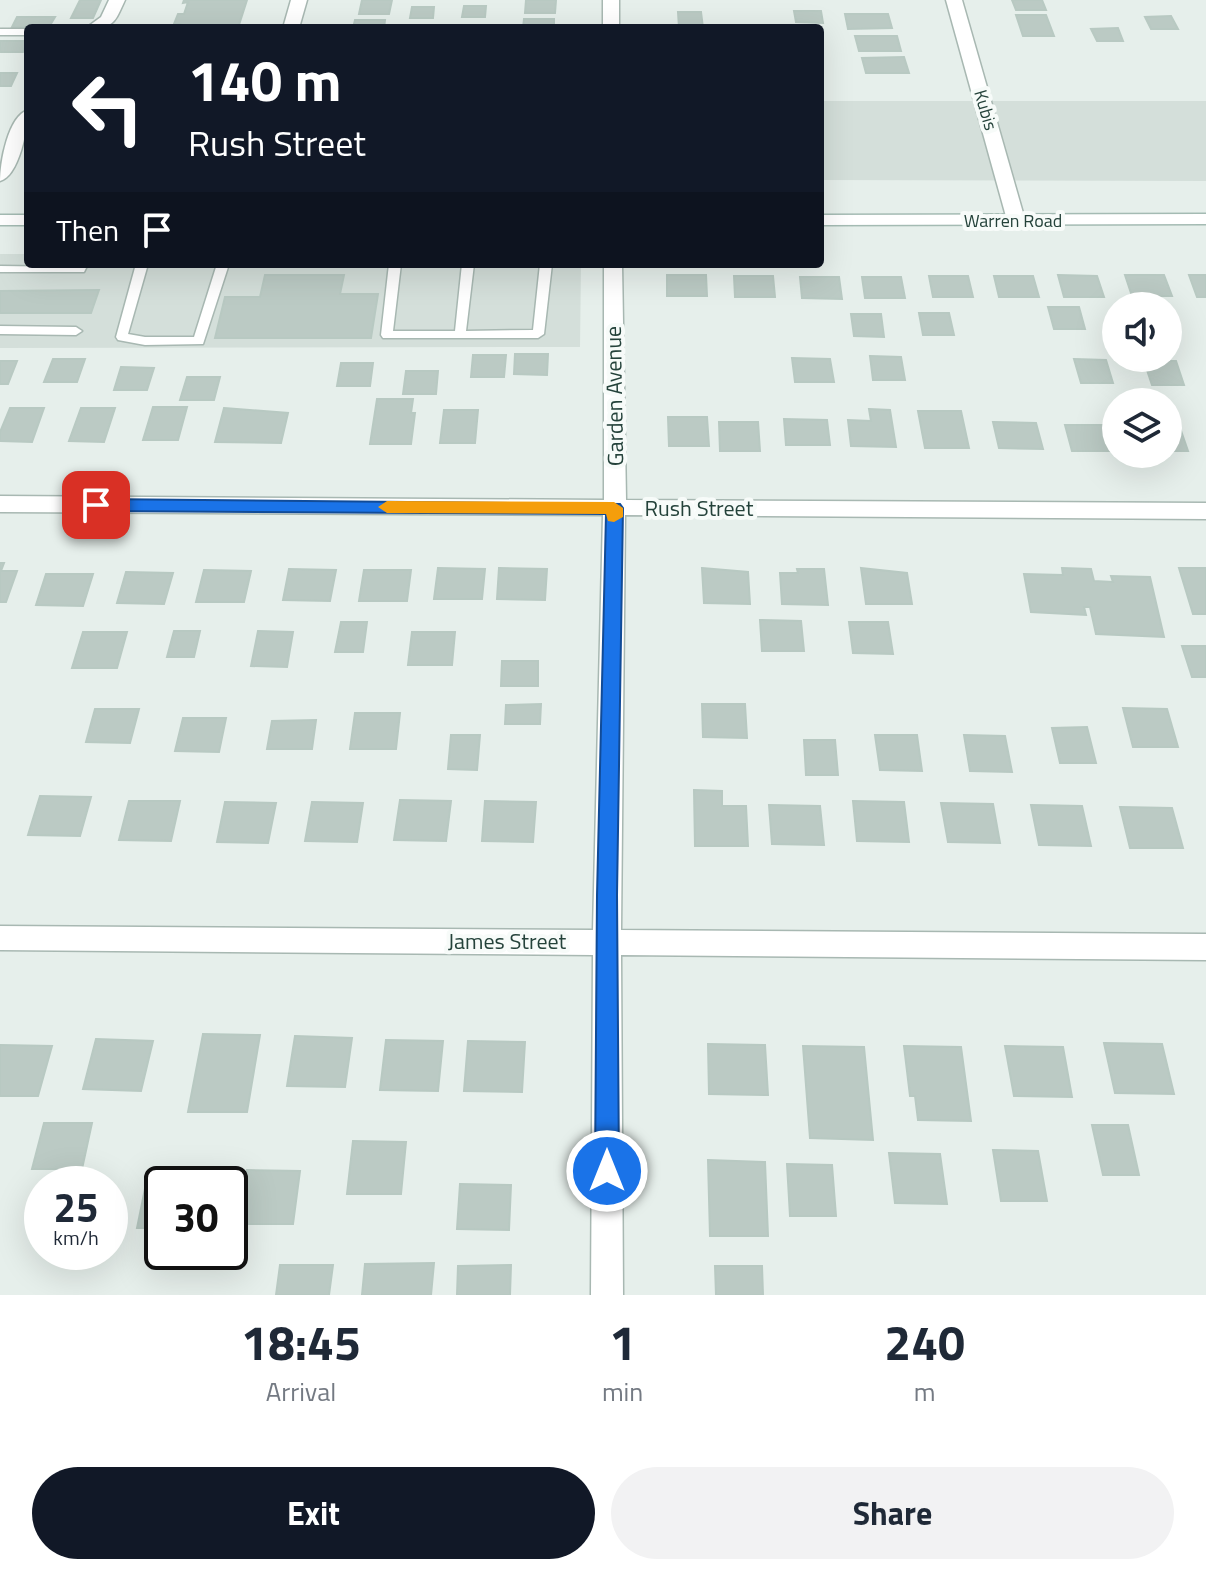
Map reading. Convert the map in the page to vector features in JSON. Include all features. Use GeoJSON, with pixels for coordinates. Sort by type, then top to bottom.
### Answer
{"type":"FeatureCollection","features":[{"type":"Feature","properties":{"kind":"street"},"geometry":{"type":"LineString","coordinates":[[101,24],[108,20],[117,0]]}},
{"type":"Feature","properties":{"kind":"street"},"geometry":{"type":"LineString","coordinates":[[292,24],[299,0]]}},
{"type":"Feature","properties":{"kind":"street"},"geometry":{"type":"LineString","coordinates":[[611,0],[611,24]]}},
{"type":"Feature","properties":{"kind":"street","name":"Kubis"},"geometry":{"type":"LineString","coordinates":[[954,0],[1016,220]]}},
{"type":"Feature","properties":{"kind":"street"},"geometry":{"type":"LineString","coordinates":[[0,176],[24,124]]}},
{"type":"Feature","properties":{"kind":"street","name":"Warren Road"},"geometry":{"type":"LineString","coordinates":[[824,220],[1206,219]]}},
{"type":"Feature","properties":{"kind":"street"},"geometry":{"type":"LineString","coordinates":[[0,220],[24,220]]}},
{"type":"Feature","properties":{"kind":"street","name":"Garden Avenue"},"geometry":{"type":"LineString","coordinates":[[607,1295],[613,268]]}},
{"type":"Feature","properties":{"kind":"street","name":"Rush Street"},"geometry":{"type":"LineString","coordinates":[[0,504],[1206,511]]}},
{"type":"Feature","properties":{"kind":"street","name":"James Street"},"geometry":{"type":"LineString","coordinates":[[0,938],[1206,947]]}},
{"type":"Feature","properties":{"kind":"lane"},"geometry":{"type":"LineString","coordinates":[[0,32],[24,32]]}},
{"type":"Feature","properties":{"kind":"lane"},"geometry":{"type":"LineString","coordinates":[[0,269],[81,268]]}},
{"type":"Feature","properties":{"kind":"lane"},"geometry":{"type":"LineString","coordinates":[[141,268],[122,337],[177,341],[199,341],[222,268]]}},
{"type":"Feature","properties":{"kind":"lane"},"geometry":{"type":"LineString","coordinates":[[395,268],[387,335],[538,334],[546,268]]}},
{"type":"Feature","properties":{"kind":"lane"},"geometry":{"type":"LineString","coordinates":[[460,335],[468,268]]}},
{"type":"Feature","properties":{"kind":"lane"},"geometry":{"type":"LineString","coordinates":[[0,330],[76,331]]}},
{"type":"Feature","properties":{"kind":"shaded area"},"geometry":{"type":"Polygon","coordinates":[[[824,101],[1206,101],[1206,181],[824,180],[824,101]]]}},
{"type":"Feature","properties":{"kind":"shaded area"},"geometry":{"type":"Polygon","coordinates":[[[0,254],[24,254],[24,268],[581,268],[580,347],[0,348],[0,254]]]}},
{"type":"Feature","properties":{"kind":"building"},"geometry":{"type":"Polygon","coordinates":[[[80,0],[101,0],[93,18],[71,18],[80,0]]]}},
{"type":"Feature","properties":{"kind":"building"},"geometry":{"type":"Polygon","coordinates":[[[184,0],[247,0],[239,24],[174,24],[178,14],[184,14],[188,2],[183,3],[184,0]]]}},
{"type":"Feature","properties":{"kind":"building"},"geometry":{"type":"Polygon","coordinates":[[[362,0],[392,0],[389,14],[359,14],[362,0]]]}},
{"type":"Feature","properties":{"kind":"building"},"geometry":{"type":"Polygon","coordinates":[[[526,0],[556,0],[555,13],[525,13],[526,0]]]}},
{"type":"Feature","properties":{"kind":"building"},"geometry":{"type":"Polygon","coordinates":[[[1012,0],[1042,0],[1046,10],[1016,10],[1012,0]]]}},
{"type":"Feature","properties":{"kind":"building"},"geometry":{"type":"Polygon","coordinates":[[[464,6],[486,6],[485,17],[462,17],[464,6]]]}},
{"type":"Feature","properties":{"kind":"building"},"geometry":{"type":"Polygon","coordinates":[[[412,7],[434,7],[433,18],[410,18],[412,7]]]}},
{"type":"Feature","properties":{"kind":"building"},"geometry":{"type":"Polygon","coordinates":[[[794,11],[821,11],[823,23],[796,22],[794,11]]]}},
{"type":"Feature","properties":{"kind":"building"},"geometry":{"type":"Polygon","coordinates":[[[678,12],[701,12],[702,24],[679,24],[678,12]]]}},
{"type":"Feature","properties":{"kind":"building"},"geometry":{"type":"Polygon","coordinates":[[[845,14],[888,14],[892,28],[848,29],[845,14]]]}},
{"type":"Feature","properties":{"kind":"building"},"geometry":{"type":"Polygon","coordinates":[[[1016,15],[1046,15],[1054,36],[1023,36],[1016,15]]]}},
{"type":"Feature","properties":{"kind":"building"},"geometry":{"type":"Polygon","coordinates":[[[1171,16],[1178,29],[1151,29],[1145,17],[1171,16]]]}},
{"type":"Feature","properties":{"kind":"building"},"geometry":{"type":"Polygon","coordinates":[[[17,17],[55,17],[51,24],[12,27],[17,17]]]}},
{"type":"Feature","properties":{"kind":"building"},"geometry":{"type":"Polygon","coordinates":[[[524,19],[554,19],[554,24],[523,24],[524,19]]]}},
{"type":"Feature","properties":{"kind":"building"},"geometry":{"type":"Polygon","coordinates":[[[355,20],[385,20],[384,24],[354,24],[355,20]]]}},
{"type":"Feature","properties":{"kind":"building"},"geometry":{"type":"Polygon","coordinates":[[[1118,28],[1123,41],[1097,41],[1091,29],[1118,28]]]}},
{"type":"Feature","properties":{"kind":"building"},"geometry":{"type":"Polygon","coordinates":[[[855,36],[897,36],[901,51],[859,51],[855,36]]]}},
{"type":"Feature","properties":{"kind":"building"},"geometry":{"type":"Polygon","coordinates":[[[0,41],[24,41],[23,52],[0,52],[0,41]]]}},
{"type":"Feature","properties":{"kind":"building"},"geometry":{"type":"Polygon","coordinates":[[[904,57],[909,73],[866,73],[862,58],[904,57]]]}},
{"type":"Feature","properties":{"kind":"building"},"geometry":{"type":"Polygon","coordinates":[[[0,73],[17,73],[11,86],[0,86],[0,73]]]}},
{"type":"Feature","properties":{"kind":"building"},"geometry":{"type":"Polygon","coordinates":[[[265,275],[344,275],[340,294],[378,294],[371,338],[215,338],[225,297],[260,297],[265,275]]]}},
{"type":"Feature","properties":{"kind":"building"},"geometry":{"type":"Polygon","coordinates":[[[667,275],[706,275],[707,296],[667,296],[667,275]]]}},
{"type":"Feature","properties":{"kind":"building"},"geometry":{"type":"Polygon","coordinates":[[[1058,275],[1097,276],[1102,297],[1064,297],[1058,275]]]}},
{"type":"Feature","properties":{"kind":"building"},"geometry":{"type":"Polygon","coordinates":[[[1125,275],[1164,275],[1170,292],[1131,292],[1125,275]]]}},
{"type":"Feature","properties":{"kind":"building"},"geometry":{"type":"Polygon","coordinates":[[[1189,275],[1206,275],[1206,297],[1197,297],[1189,275]]]}},
{"type":"Feature","properties":{"kind":"building"},"geometry":{"type":"Polygon","coordinates":[[[734,276],[773,276],[775,297],[735,297],[734,276]]]}},
{"type":"Feature","properties":{"kind":"building"},"geometry":{"type":"Polygon","coordinates":[[[929,276],[968,276],[973,297],[933,297],[929,276]]]}},
{"type":"Feature","properties":{"kind":"building"},"geometry":{"type":"Polygon","coordinates":[[[994,276],[1033,276],[1039,297],[999,297],[994,276]]]}},
{"type":"Feature","properties":{"kind":"building"},"geometry":{"type":"Polygon","coordinates":[[[800,277],[839,277],[842,299],[802,298],[800,277]]]}},
{"type":"Feature","properties":{"kind":"building"},"geometry":{"type":"Polygon","coordinates":[[[862,277],[901,277],[905,298],[865,298],[862,277]]]}},
{"type":"Feature","properties":{"kind":"building"},"geometry":{"type":"Polygon","coordinates":[[[99,290],[91,313],[0,313],[0,291],[99,290]]]}},
{"type":"Feature","properties":{"kind":"building"},"geometry":{"type":"Polygon","coordinates":[[[1048,307],[1079,307],[1085,329],[1054,329],[1048,307]]]}},
{"type":"Feature","properties":{"kind":"building"},"geometry":{"type":"Polygon","coordinates":[[[919,313],[949,313],[954,335],[923,335],[919,313]]]}},
{"type":"Feature","properties":{"kind":"building"},"geometry":{"type":"Polygon","coordinates":[[[851,314],[881,314],[884,337],[854,336],[851,314]]]}},
{"type":"Feature","properties":{"kind":"building"},"geometry":{"type":"Polygon","coordinates":[[[515,354],[548,354],[547,375],[514,374],[515,354]]]}},
{"type":"Feature","properties":{"kind":"building"},"geometry":{"type":"Polygon","coordinates":[[[473,355],[506,355],[504,377],[471,377],[473,355]]]}},
{"type":"Feature","properties":{"kind":"building"},"geometry":{"type":"Polygon","coordinates":[[[870,356],[901,357],[905,380],[873,380],[870,356]]]}},
{"type":"Feature","properties":{"kind":"building"},"geometry":{"type":"Polygon","coordinates":[[[792,358],[830,359],[834,382],[795,382],[792,358]]]}},
{"type":"Feature","properties":{"kind":"building"},"geometry":{"type":"Polygon","coordinates":[[[53,359],[85,359],[77,382],[44,382],[53,359]]]}},
{"type":"Feature","properties":{"kind":"building"},"geometry":{"type":"Polygon","coordinates":[[[1074,359],[1102,360],[1102,372],[1110,372],[1113,383],[1081,383],[1074,359]]]}},
{"type":"Feature","properties":{"kind":"building"},"geometry":{"type":"Polygon","coordinates":[[[0,361],[17,361],[8,384],[0,384],[0,361]]]}},
{"type":"Feature","properties":{"kind":"building"},"geometry":{"type":"Polygon","coordinates":[[[341,363],[373,363],[370,386],[337,386],[341,363]]]}},
{"type":"Feature","properties":{"kind":"building"},"geometry":{"type":"Polygon","coordinates":[[[121,367],[154,368],[147,390],[114,390],[121,367]]]}},
{"type":"Feature","properties":{"kind":"building"},"geometry":{"type":"Polygon","coordinates":[[[406,371],[438,371],[436,394],[403,394],[406,371]]]}},
{"type":"Feature","properties":{"kind":"building"},"geometry":{"type":"Polygon","coordinates":[[[1148,372],[1180,372],[1184,385],[1152,385],[1148,372]]]}},
{"type":"Feature","properties":{"kind":"building"},"geometry":{"type":"Polygon","coordinates":[[[187,377],[220,377],[214,400],[180,400],[187,377]]]}},
{"type":"Feature","properties":{"kind":"building"},"geometry":{"type":"Polygon","coordinates":[[[377,399],[413,399],[411,413],[415,413],[411,444],[370,444],[377,399]]]}},
{"type":"Feature","properties":{"kind":"building"},"geometry":{"type":"Polygon","coordinates":[[[153,407],[187,407],[178,440],[143,440],[153,407]]]}},
{"type":"Feature","properties":{"kind":"building"},"geometry":{"type":"Polygon","coordinates":[[[10,408],[44,408],[32,442],[0,441],[0,432],[10,408]]]}},
{"type":"Feature","properties":{"kind":"building"},"geometry":{"type":"Polygon","coordinates":[[[81,408],[115,408],[104,442],[69,441],[81,408]]]}},
{"type":"Feature","properties":{"kind":"building"},"geometry":{"type":"Polygon","coordinates":[[[224,408],[288,413],[281,443],[215,442],[224,408]]]}},
{"type":"Feature","properties":{"kind":"building"},"geometry":{"type":"Polygon","coordinates":[[[869,409],[890,410],[896,447],[851,446],[848,420],[871,421],[869,409]]]}},
{"type":"Feature","properties":{"kind":"building"},"geometry":{"type":"Polygon","coordinates":[[[444,410],[478,410],[475,443],[440,443],[444,410]]]}},
{"type":"Feature","properties":{"kind":"building"},"geometry":{"type":"Polygon","coordinates":[[[918,411],[961,411],[969,448],[925,448],[918,411]]]}},
{"type":"Feature","properties":{"kind":"building"},"geometry":{"type":"Polygon","coordinates":[[[668,417],[707,417],[709,446],[669,446],[668,417]]]}},
{"type":"Feature","properties":{"kind":"building"},"geometry":{"type":"Polygon","coordinates":[[[784,419],[827,420],[830,445],[786,445],[784,419]]]}},
{"type":"Feature","properties":{"kind":"building"},"geometry":{"type":"Polygon","coordinates":[[[719,422],[758,422],[760,451],[720,451],[719,422]]]}},
{"type":"Feature","properties":{"kind":"building"},"geometry":{"type":"Polygon","coordinates":[[[993,422],[1036,423],[1043,449],[999,448],[993,422]]]}},
{"type":"Feature","properties":{"kind":"building"},"geometry":{"type":"Polygon","coordinates":[[[1065,425],[1102,425],[1102,451],[1072,451],[1065,425]]]}},
{"type":"Feature","properties":{"kind":"building"},"geometry":{"type":"Polygon","coordinates":[[[1182,434],[1188,451],[1182,451],[1182,434]]]}},
{"type":"Feature","properties":{"kind":"building"},"geometry":{"type":"Polygon","coordinates":[[[0,563],[4,563],[1,571],[17,571],[6,602],[0,602],[0,563]]]}},
{"type":"Feature","properties":{"kind":"building"},"geometry":{"type":"Polygon","coordinates":[[[438,568],[485,569],[482,599],[434,599],[438,568]]]}},
{"type":"Feature","properties":{"kind":"building"},"geometry":{"type":"Polygon","coordinates":[[[499,568],[547,569],[545,600],[497,599],[499,568]]]}},
{"type":"Feature","properties":{"kind":"building"},"geometry":{"type":"Polygon","coordinates":[[[702,568],[748,572],[750,604],[704,603],[702,568]]]}},
{"type":"Feature","properties":{"kind":"building"},"geometry":{"type":"Polygon","coordinates":[[[861,568],[907,573],[912,604],[866,604],[861,568]]]}},
{"type":"Feature","properties":{"kind":"building"},"geometry":{"type":"Polygon","coordinates":[[[1062,568],[1091,569],[1094,581],[1113,582],[1111,576],[1150,577],[1164,637],[1096,634],[1090,607],[1084,607],[1086,615],[1031,612],[1024,574],[1063,575],[1062,568]]]}},
{"type":"Feature","properties":{"kind":"building"},"geometry":{"type":"Polygon","coordinates":[[[1179,568],[1206,568],[1206,614],[1193,614],[1179,568]]]}},
{"type":"Feature","properties":{"kind":"building"},"geometry":{"type":"Polygon","coordinates":[[[289,569],[336,570],[330,601],[283,600],[289,569]]]}},
{"type":"Feature","properties":{"kind":"building"},"geometry":{"type":"Polygon","coordinates":[[[797,569],[824,569],[828,605],[782,604],[780,573],[798,573],[797,569]]]}},
{"type":"Feature","properties":{"kind":"building"},"geometry":{"type":"Polygon","coordinates":[[[204,570],[251,571],[244,602],[196,602],[204,570]]]}},
{"type":"Feature","properties":{"kind":"building"},"geometry":{"type":"Polygon","coordinates":[[[364,570],[411,570],[407,601],[359,601],[364,570]]]}},
{"type":"Feature","properties":{"kind":"building"},"geometry":{"type":"Polygon","coordinates":[[[126,572],[173,573],[164,604],[117,603],[126,572]]]}},
{"type":"Feature","properties":{"kind":"building"},"geometry":{"type":"Polygon","coordinates":[[[46,574],[93,574],[83,606],[36,605],[46,574]]]}},
{"type":"Feature","properties":{"kind":"building"},"geometry":{"type":"Polygon","coordinates":[[[760,620],[801,621],[804,651],[762,651],[760,620]]]}},
{"type":"Feature","properties":{"kind":"building"},"geometry":{"type":"Polygon","coordinates":[[[341,622],[367,622],[363,652],[335,652],[341,622]]]}},
{"type":"Feature","properties":{"kind":"building"},"geometry":{"type":"Polygon","coordinates":[[[849,622],[888,622],[893,654],[853,653],[849,622]]]}},
{"type":"Feature","properties":{"kind":"building"},"geometry":{"type":"Polygon","coordinates":[[[174,631],[200,631],[194,657],[167,657],[174,631]]]}},
{"type":"Feature","properties":{"kind":"building"},"geometry":{"type":"Polygon","coordinates":[[[258,631],[293,632],[287,667],[251,666],[258,631]]]}},
{"type":"Feature","properties":{"kind":"building"},"geometry":{"type":"Polygon","coordinates":[[[83,632],[127,632],[117,668],[72,668],[83,632]]]}},
{"type":"Feature","properties":{"kind":"building"},"geometry":{"type":"Polygon","coordinates":[[[412,632],[455,632],[452,665],[408,665],[412,632]]]}},
{"type":"Feature","properties":{"kind":"building"},"geometry":{"type":"Polygon","coordinates":[[[1182,646],[1206,646],[1206,677],[1192,677],[1182,646]]]}},
{"type":"Feature","properties":{"kind":"building"},"geometry":{"type":"Polygon","coordinates":[[[502,661],[538,661],[538,686],[501,686],[502,661]]]}},
{"type":"Feature","properties":{"kind":"building"},"geometry":{"type":"Polygon","coordinates":[[[541,704],[540,724],[505,724],[506,705],[541,704]]]}},
{"type":"Feature","properties":{"kind":"building"},"geometry":{"type":"Polygon","coordinates":[[[702,704],[745,704],[747,738],[703,737],[702,704]]]}},
{"type":"Feature","properties":{"kind":"building"},"geometry":{"type":"Polygon","coordinates":[[[1123,708],[1167,709],[1178,747],[1133,747],[1123,708]]]}},
{"type":"Feature","properties":{"kind":"building"},"geometry":{"type":"Polygon","coordinates":[[[95,709],[139,709],[130,743],[86,742],[95,709]]]}},
{"type":"Feature","properties":{"kind":"building"},"geometry":{"type":"Polygon","coordinates":[[[355,713],[400,713],[396,749],[350,749],[355,713]]]}},
{"type":"Feature","properties":{"kind":"building"},"geometry":{"type":"Polygon","coordinates":[[[183,718],[226,718],[219,752],[175,751],[183,718]]]}},
{"type":"Feature","properties":{"kind":"building"},"geometry":{"type":"Polygon","coordinates":[[[316,720],[312,749],[267,749],[272,721],[316,720]]]}},
{"type":"Feature","properties":{"kind":"building"},"geometry":{"type":"Polygon","coordinates":[[[1087,727],[1096,763],[1060,763],[1052,728],[1087,727]]]}},
{"type":"Feature","properties":{"kind":"building"},"geometry":{"type":"Polygon","coordinates":[[[451,735],[480,735],[477,770],[448,769],[451,735]]]}},
{"type":"Feature","properties":{"kind":"building"},"geometry":{"type":"Polygon","coordinates":[[[875,735],[917,735],[922,771],[880,770],[875,735]]]}},
{"type":"Feature","properties":{"kind":"building"},"geometry":{"type":"Polygon","coordinates":[[[964,735],[1005,736],[1012,772],[970,771],[964,735]]]}},
{"type":"Feature","properties":{"kind":"building"},"geometry":{"type":"Polygon","coordinates":[[[804,740],[835,740],[838,775],[806,775],[804,740]]]}},
{"type":"Feature","properties":{"kind":"building"},"geometry":{"type":"Polygon","coordinates":[[[694,790],[722,791],[722,806],[746,806],[748,846],[695,846],[694,790]]]}},
{"type":"Feature","properties":{"kind":"building"},"geometry":{"type":"Polygon","coordinates":[[[40,796],[91,797],[80,836],[28,835],[40,796]]]}},
{"type":"Feature","properties":{"kind":"building"},"geometry":{"type":"Polygon","coordinates":[[[400,800],[451,801],[446,841],[394,840],[400,800]]]}},
{"type":"Feature","properties":{"kind":"building"},"geometry":{"type":"Polygon","coordinates":[[[129,801],[180,801],[171,841],[119,840],[129,801]]]}},
{"type":"Feature","properties":{"kind":"building"},"geometry":{"type":"Polygon","coordinates":[[[485,801],[536,802],[533,842],[482,841],[485,801]]]}},
{"type":"Feature","properties":{"kind":"building"},"geometry":{"type":"Polygon","coordinates":[[[853,801],[904,802],[909,842],[857,841],[853,801]]]}},
{"type":"Feature","properties":{"kind":"building"},"geometry":{"type":"Polygon","coordinates":[[[225,802],[276,803],[268,843],[217,842],[225,802]]]}},
{"type":"Feature","properties":{"kind":"building"},"geometry":{"type":"Polygon","coordinates":[[[312,802],[363,803],[357,842],[305,841],[312,802]]]}},
{"type":"Feature","properties":{"kind":"building"},"geometry":{"type":"Polygon","coordinates":[[[941,803],[993,804],[1000,843],[948,842],[941,803]]]}},
{"type":"Feature","properties":{"kind":"building"},"geometry":{"type":"Polygon","coordinates":[[[769,805],[820,806],[824,845],[772,844],[769,805]]]}},
{"type":"Feature","properties":{"kind":"building"},"geometry":{"type":"Polygon","coordinates":[[[1031,805],[1082,806],[1091,846],[1039,845],[1031,805]]]}},
{"type":"Feature","properties":{"kind":"building"},"geometry":{"type":"Polygon","coordinates":[[[1120,807],[1172,808],[1183,848],[1130,848],[1120,807]]]}},
{"type":"Feature","properties":{"kind":"building"},"geometry":{"type":"Polygon","coordinates":[[[203,1034],[260,1035],[247,1112],[188,1112],[203,1034]]]}},
{"type":"Feature","properties":{"kind":"building"},"geometry":{"type":"Polygon","coordinates":[[[295,1036],[352,1038],[345,1087],[287,1086],[295,1036]]]}},
{"type":"Feature","properties":{"kind":"building"},"geometry":{"type":"Polygon","coordinates":[[[96,1039],[153,1041],[141,1091],[83,1089],[96,1039]]]}},
{"type":"Feature","properties":{"kind":"building"},"geometry":{"type":"Polygon","coordinates":[[[386,1040],[443,1041],[438,1091],[380,1090],[386,1040]]]}},
{"type":"Feature","properties":{"kind":"building"},"geometry":{"type":"Polygon","coordinates":[[[468,1041],[525,1042],[522,1092],[464,1091],[468,1041]]]}},
{"type":"Feature","properties":{"kind":"building"},"geometry":{"type":"Polygon","coordinates":[[[1104,1043],[1162,1044],[1174,1094],[1115,1093],[1104,1043]]]}},
{"type":"Feature","properties":{"kind":"building"},"geometry":{"type":"Polygon","coordinates":[[[708,1044],[765,1045],[768,1095],[709,1094],[708,1044]]]}},
{"type":"Feature","properties":{"kind":"building"},"geometry":{"type":"Polygon","coordinates":[[[0,1045],[52,1046],[38,1096],[0,1096],[0,1045]]]}},
{"type":"Feature","properties":{"kind":"building"},"geometry":{"type":"Polygon","coordinates":[[[803,1046],[864,1047],[873,1140],[810,1138],[803,1046]]]}},
{"type":"Feature","properties":{"kind":"building"},"geometry":{"type":"Polygon","coordinates":[[[904,1046],[961,1047],[971,1121],[918,1120],[915,1096],[910,1096],[904,1046]]]}},
{"type":"Feature","properties":{"kind":"building"},"geometry":{"type":"Polygon","coordinates":[[[1005,1046],[1063,1047],[1072,1097],[1014,1096],[1005,1046]]]}},
{"type":"Feature","properties":{"kind":"building"},"geometry":{"type":"Polygon","coordinates":[[[44,1123],[92,1123],[83,1166],[33,1166],[44,1123]]]}},
{"type":"Feature","properties":{"kind":"building"},"geometry":{"type":"Polygon","coordinates":[[[1092,1125],[1128,1125],[1139,1175],[1103,1175],[1092,1125]]]}},
{"type":"Feature","properties":{"kind":"building"},"geometry":{"type":"Polygon","coordinates":[[[353,1141],[406,1142],[401,1194],[347,1194],[353,1141]]]}},
{"type":"Feature","properties":{"kind":"building"},"geometry":{"type":"Polygon","coordinates":[[[993,1150],[1038,1151],[1047,1201],[1001,1201],[993,1150]]]}},
{"type":"Feature","properties":{"kind":"building"},"geometry":{"type":"Polygon","coordinates":[[[889,1153],[940,1154],[947,1204],[895,1203],[889,1153]]]}},
{"type":"Feature","properties":{"kind":"building"},"geometry":{"type":"Polygon","coordinates":[[[708,1160],[765,1162],[768,1236],[710,1236],[708,1160]]]}},
{"type":"Feature","properties":{"kind":"building"},"geometry":{"type":"Polygon","coordinates":[[[787,1164],[832,1165],[836,1216],[790,1216],[787,1164]]]}},
{"type":"Feature","properties":{"kind":"building"},"geometry":{"type":"Polygon","coordinates":[[[248,1170],[300,1171],[293,1224],[248,1224],[248,1170]]]}},
{"type":"Feature","properties":{"kind":"building"},"geometry":{"type":"Polygon","coordinates":[[[460,1184],[511,1185],[509,1230],[457,1229],[460,1184]]]}},
{"type":"Feature","properties":{"kind":"building"},"geometry":{"type":"Polygon","coordinates":[[[144,1194],[144,1228],[137,1228],[144,1194]]]}},
{"type":"Feature","properties":{"kind":"building"},"geometry":{"type":"Polygon","coordinates":[[[434,1263],[431,1295],[362,1295],[365,1264],[434,1263]]]}},
{"type":"Feature","properties":{"kind":"building"},"geometry":{"type":"Polygon","coordinates":[[[280,1265],[333,1265],[329,1295],[276,1295],[280,1265]]]}},
{"type":"Feature","properties":{"kind":"building"},"geometry":{"type":"Polygon","coordinates":[[[511,1265],[510,1295],[457,1295],[458,1266],[511,1265]]]}},
{"type":"Feature","properties":{"kind":"building"},"geometry":{"type":"Polygon","coordinates":[[[715,1266],[762,1266],[763,1295],[716,1295],[715,1266]]]}},
{"type":"Feature","properties":{"kind":"slow traffic"},"geometry":{"type":"LineString","coordinates":[[387,507],[614,508],[614,517]]}},
{"type":"Feature","properties":{"kind":"route"},"geometry":{"type":"LineString","coordinates":[[96,505],[614,508],[606,984],[607,1171]]}}]}
